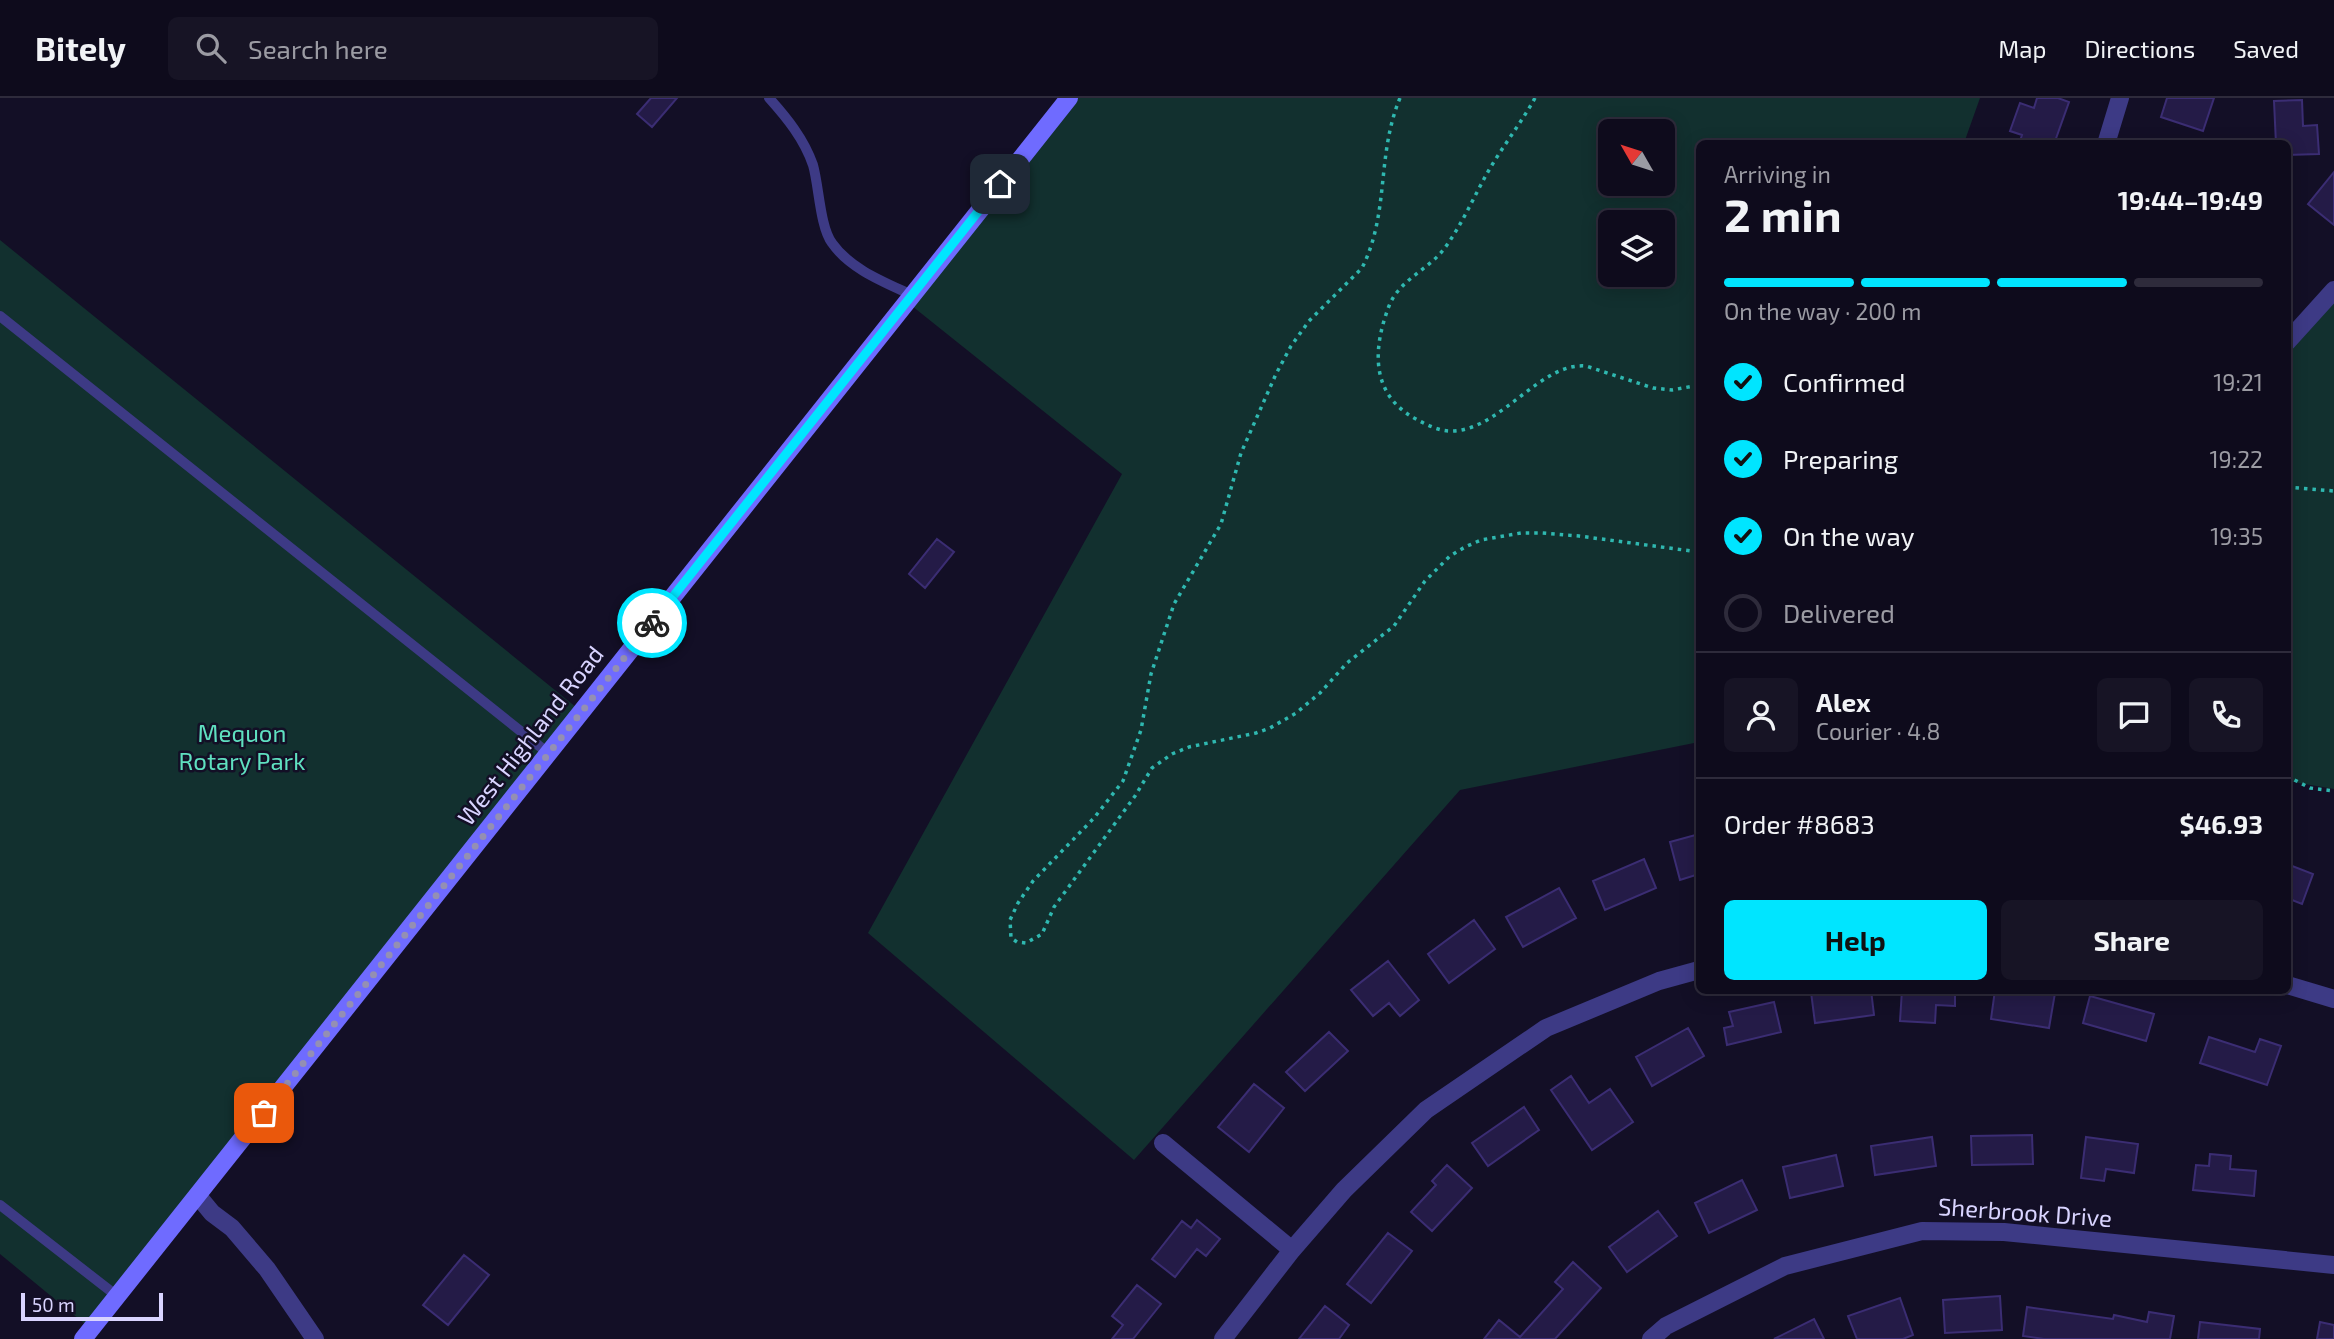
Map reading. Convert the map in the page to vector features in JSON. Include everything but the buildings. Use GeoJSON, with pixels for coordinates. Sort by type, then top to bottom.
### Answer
{"type":"FeatureCollection","features":[{"type":"Feature","properties":{"kind":"main road","name":"West Highland Road"},"geometry":{"type":"LineString","coordinates":[[83,1339],[1069,98]]}},
{"type":"Feature","properties":{"kind":"street"},"geometry":{"type":"LineString","coordinates":[[2107,140],[2120,98]]}},
{"type":"Feature","properties":{"kind":"street"},"geometry":{"type":"LineString","coordinates":[[2291,338],[2334,290]]}},
{"type":"Feature","properties":{"kind":"street"},"geometry":{"type":"LineString","coordinates":[[1223,1339],[1292,1250],[1353,1181],[1426,1110],[1546,1028],[1658,981],[1696,971]]}},
{"type":"Feature","properties":{"kind":"street"},"geometry":{"type":"LineString","coordinates":[[2291,986],[2334,999]]}},
{"type":"Feature","properties":{"kind":"street"},"geometry":{"type":"LineString","coordinates":[[1163,1143],[1292,1250]]}},
{"type":"Feature","properties":{"kind":"street"},"geometry":{"type":"LineString","coordinates":[[198,1196],[212,1213],[232,1228],[267,1269],[315,1339]]}},
{"type":"Feature","properties":{"kind":"street","name":"Sherbrook Drive"},"geometry":{"type":"LineString","coordinates":[[1651,1339],[1666,1326],[1785,1266],[1922,1231],[2004,1232],[2334,1265]]}},
{"type":"Feature","properties":{"kind":"lane"},"geometry":{"type":"LineString","coordinates":[[769,98],[803,140],[813,166],[830,241],[846,260],[912,295]]}},
{"type":"Feature","properties":{"kind":"lane"},"geometry":{"type":"LineString","coordinates":[[0,316],[548,754]]}},
{"type":"Feature","properties":{"kind":"lane"},"geometry":{"type":"LineString","coordinates":[[0,1205],[117,1296]]}},
{"type":"Feature","properties":{"kind":"path"},"geometry":{"type":"LineString","coordinates":[[1400,98],[1388,131],[1380,214],[1368,257],[1362,268],[1298,332],[1241,453],[1221,524],[1174,604],[1151,674],[1141,730],[1123,781],[1094,818],[1033,881],[1010,920],[1011,938],[1026,943],[1042,934],[1054,907],[1135,796],[1152,768],[1172,754],[1189,747],[1256,733],[1296,713],[1320,693],[1347,663],[1394,626],[1432,574],[1450,556],[1465,547],[1481,540],[1521,533],[1542,533],[1696,552]]}},
{"type":"Feature","properties":{"kind":"path"},"geometry":{"type":"LineString","coordinates":[[1535,98],[1445,247],[1434,261],[1400,287],[1390,304],[1378,361],[1378,372],[1388,395],[1398,407],[1426,424],[1452,431],[1468,429],[1489,420],[1558,372],[1577,365],[1653,388],[1672,390],[1696,386]]}},
{"type":"Feature","properties":{"kind":"path"},"geometry":{"type":"LineString","coordinates":[[2291,487],[2334,491]]}},
{"type":"Feature","properties":{"kind":"path"},"geometry":{"type":"LineString","coordinates":[[2291,778],[2310,788],[2334,791]]}},
{"type":"Feature","properties":{"kind":"green space"},"geometry":{"type":"Polygon","coordinates":[[[1069,98],[1980,98],[1965,140],[1696,140],[1696,743],[1460,790],[1134,1160],[868,933],[1122,474],[907,302],[1069,98]]]}},
{"type":"Feature","properties":{"kind":"green space","name":"Mequon Rotary Park"},"geometry":{"type":"Polygon","coordinates":[[[0,240],[582,712],[91,1329],[0,1254],[0,240]]]}},
{"type":"Feature","properties":{"kind":"green space"},"geometry":{"type":"Polygon","coordinates":[[[2334,290],[2334,789],[2291,782],[2291,338],[2334,290]]]}},
{"type":"Feature","properties":{"kind":"way so far"},"geometry":{"type":"LineString","coordinates":[[264,1113],[652,623]]}},
{"type":"Feature","properties":{"kind":"route"},"geometry":{"type":"LineString","coordinates":[[652,623],[1000,184]]}}]}
